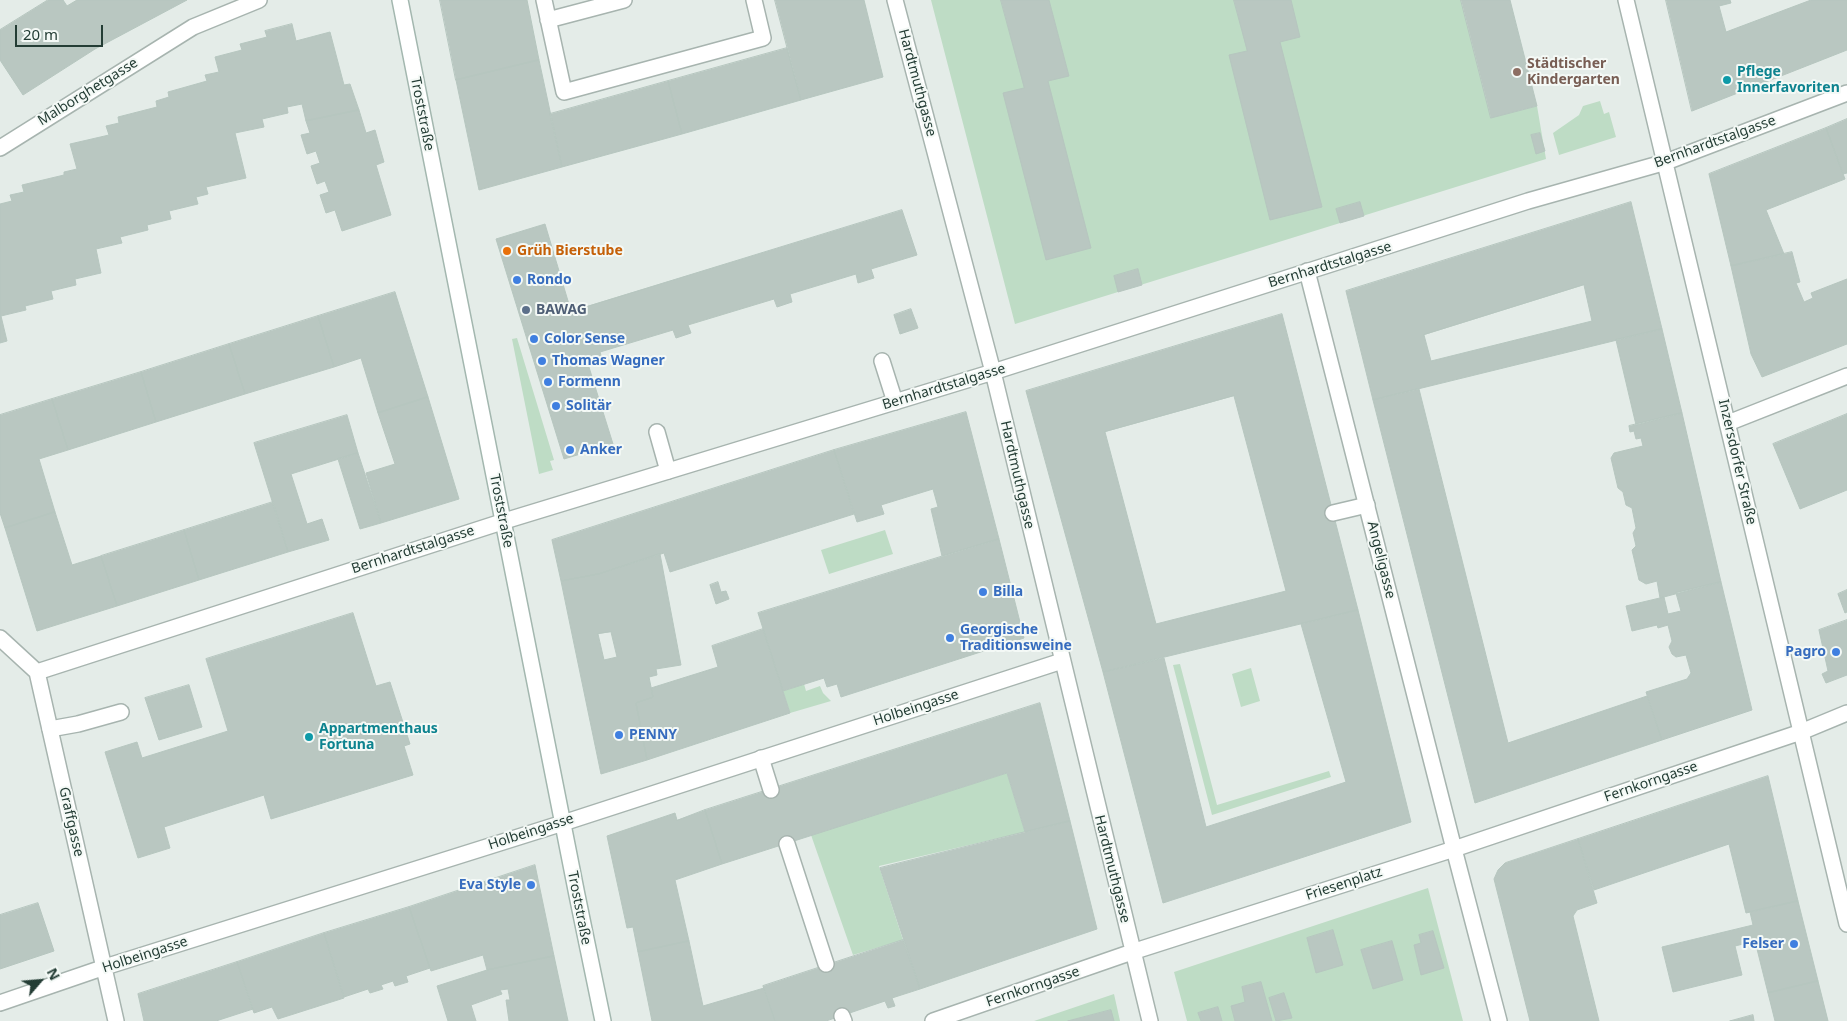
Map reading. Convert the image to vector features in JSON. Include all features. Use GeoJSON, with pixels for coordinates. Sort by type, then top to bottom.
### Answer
{"type":"FeatureCollection","features":[{"type":"Feature","properties":{"kind":"street","name":"Malborghetgasse"},"geometry":{"type":"LineString","coordinates":[[0,148],[193,27],[258,0]]}},
{"type":"Feature","properties":{"kind":"street","name":"Troststraße"},"geometry":{"type":"LineString","coordinates":[[400,0],[562,822],[604,1021]]}},
{"type":"Feature","properties":{"kind":"street"},"geometry":{"type":"LineString","coordinates":[[544,0],[564,92],[763,38],[754,0]]}},
{"type":"Feature","properties":{"kind":"street"},"geometry":{"type":"LineString","coordinates":[[548,20],[624,0]]}},
{"type":"Feature","properties":{"kind":"street","name":"Hardtmuthgasse"},"geometry":{"type":"LineString","coordinates":[[895,0],[993,372],[1132,952]]}},
{"type":"Feature","properties":{"kind":"street","name":"Inzersdorfer Straße"},"geometry":{"type":"LineString","coordinates":[[1626,0],[1847,924]]}},
{"type":"Feature","properties":{"kind":"street","name":"Bernhardtstalgasse"},"geometry":{"type":"LineString","coordinates":[[37,672],[503,522],[993,372],[1528,201],[1666,162],[1847,93]]}},
{"type":"Feature","properties":{"kind":"street","name":"Angeligasse"},"geometry":{"type":"LineString","coordinates":[[1307,271],[1454,849]]}},
{"type":"Feature","properties":{"kind":"street"},"geometry":{"type":"LineString","coordinates":[[882,361],[895,402]]}},
{"type":"Feature","properties":{"kind":"street"},"geometry":{"type":"LineString","coordinates":[[1728,423],[1847,376]]}},
{"type":"Feature","properties":{"kind":"street"},"geometry":{"type":"LineString","coordinates":[[657,432],[668,471]]}},
{"type":"Feature","properties":{"kind":"street"},"geometry":{"type":"LineString","coordinates":[[1333,513],[1367,505]]}},
{"type":"Feature","properties":{"kind":"street"},"geometry":{"type":"LineString","coordinates":[[0,638],[37,672]]}},
{"type":"Feature","properties":{"kind":"street","name":"Holbeingasse"},"geometry":{"type":"LineString","coordinates":[[0,1003],[105,967],[1062,661]]}},
{"type":"Feature","properties":{"kind":"street","name":"Graffgasse"},"geometry":{"type":"LineString","coordinates":[[37,672],[116,1021]]}},
{"type":"Feature","properties":{"kind":"street"},"geometry":{"type":"LineString","coordinates":[[50,729],[78,724],[120,712]]}},
{"type":"Feature","properties":{"kind":"street","name":"Fernkorngasse"},"geometry":{"type":"LineString","coordinates":[[1454,849],[1801,732],[1847,713]]}},
{"type":"Feature","properties":{"kind":"street"},"geometry":{"type":"LineString","coordinates":[[761,758],[771,790]]}},
{"type":"Feature","properties":{"kind":"street"},"geometry":{"type":"LineString","coordinates":[[787,844],[826,964]]}},
{"type":"Feature","properties":{"kind":"street"},"geometry":{"type":"LineString","coordinates":[[1454,849],[1499,1021]]}},
{"type":"Feature","properties":{"kind":"street","name":"Friesenplatz"},"geometry":{"type":"LineString","coordinates":[[1132,952],[1454,849]]}},
{"type":"Feature","properties":{"kind":"street"},"geometry":{"type":"LineString","coordinates":[[1132,952],[1150,1021]]}},
{"type":"Feature","properties":{"kind":"street","name":"Fernkorngasse"},"geometry":{"type":"LineString","coordinates":[[934,1021],[1132,952]]}},
{"type":"Feature","properties":{"kind":"green space"},"geometry":{"type":"Polygon","coordinates":[[[931,0],[1461,0],[1491,117],[1537,106],[1546,159],[1015,324],[931,0]]]}},
{"type":"Feature","properties":{"kind":"green space"},"geometry":{"type":"Polygon","coordinates":[[[1600,101],[1604,114],[1609,112],[1616,137],[1559,155],[1553,133],[1579,115],[1583,106],[1600,101]]]}},
{"type":"Feature","properties":{"kind":"green space"},"geometry":{"type":"Polygon","coordinates":[[[517,338],[554,460],[550,461],[553,470],[539,474],[512,339],[517,338]]]}},
{"type":"Feature","properties":{"kind":"green space"},"geometry":{"type":"Polygon","coordinates":[[[885,530],[893,554],[829,574],[821,550],[885,530]]]}},
{"type":"Feature","properties":{"kind":"green space"},"geometry":{"type":"Polygon","coordinates":[[[1180,664],[1217,805],[1329,771],[1331,777],[1212,815],[1173,665],[1180,664]]]}},
{"type":"Feature","properties":{"kind":"green space"},"geometry":{"type":"Polygon","coordinates":[[[1251,668],[1260,701],[1241,707],[1232,674],[1251,668]]]}},
{"type":"Feature","properties":{"kind":"green space"},"geometry":{"type":"Polygon","coordinates":[[[804,684],[806,691],[820,686],[823,693],[831,701],[790,713],[783,691],[804,684]]]}},
{"type":"Feature","properties":{"kind":"green space"},"geometry":{"type":"Polygon","coordinates":[[[1007,773],[1025,832],[879,866],[903,940],[853,955],[811,835],[1007,773]]]}},
{"type":"Feature","properties":{"kind":"green space"},"geometry":{"type":"Polygon","coordinates":[[[1428,888],[1463,1021],[1187,1021],[1174,972],[1428,888]]]}},
{"type":"Feature","properties":{"kind":"green space"},"geometry":{"type":"Polygon","coordinates":[[[1114,994],[1120,1021],[1034,1021],[1114,994]]]}},
{"type":"Feature","properties":{"kind":"building"},"geometry":{"type":"Polygon","coordinates":[[[48,0],[63,0],[67,6],[77,0],[187,0],[95,49],[23,95],[0,60],[0,30],[48,0]]]}},
{"type":"Feature","properties":{"kind":"building"},"geometry":{"type":"Polygon","coordinates":[[[440,0],[527,0],[539,60],[456,80],[440,0]]]}},
{"type":"Feature","properties":{"kind":"building"},"geometry":{"type":"Polygon","coordinates":[[[775,0],[864,0],[883,77],[801,100],[775,0]]]}},
{"type":"Feature","properties":{"kind":"building"},"geometry":{"type":"Polygon","coordinates":[[[1001,0],[1049,0],[1069,76],[1048,81],[1091,248],[1046,260],[1003,93],[1024,88],[1001,0]]]}},
{"type":"Feature","properties":{"kind":"building"},"geometry":{"type":"Polygon","coordinates":[[[1234,0],[1291,0],[1300,37],[1280,42],[1322,207],[1270,220],[1229,55],[1247,51],[1234,0]]]}},
{"type":"Feature","properties":{"kind":"building"},"geometry":{"type":"Polygon","coordinates":[[[1461,0],[1510,0],[1537,106],[1491,118],[1461,0]]]}},
{"type":"Feature","properties":{"kind":"building","name":"Pflege Innerfavoriten"},"geometry":{"type":"Polygon","coordinates":[[[1666,0],[1730,0],[1731,3],[1719,6],[1726,32],[1811,0],[1847,0],[1847,50],[1692,111],[1666,0]]]}},
{"type":"Feature","properties":{"kind":"building"},"geometry":{"type":"Polygon","coordinates":[[[292,24],[296,41],[330,32],[344,85],[350,84],[359,110],[306,121],[302,104],[287,107],[288,113],[262,119],[264,127],[235,133],[246,178],[206,187],[208,194],[196,197],[198,204],[169,211],[171,219],[147,225],[148,230],[120,237],[122,243],[96,249],[101,273],[75,279],[76,285],[51,291],[53,299],[25,306],[26,310],[1,316],[7,341],[0,343],[0,204],[12,201],[10,195],[24,192],[22,185],[64,175],[64,172],[77,169],[70,144],[109,135],[106,126],[119,123],[118,117],[157,107],[156,101],[169,97],[168,92],[207,81],[205,75],[219,72],[215,57],[242,50],[240,44],[267,37],[265,31],[292,24]]]}},
{"type":"Feature","properties":{"kind":"building"},"geometry":{"type":"Polygon","coordinates":[[[787,48],[801,100],[682,134],[668,81],[787,48]]]}},
{"type":"Feature","properties":{"kind":"building"},"geometry":{"type":"Polygon","coordinates":[[[539,60],[562,167],[479,190],[456,80],[539,60]]]}},
{"type":"Feature","properties":{"kind":"building"},"geometry":{"type":"Polygon","coordinates":[[[668,81],[682,134],[562,167],[550,114],[668,81]]]}},
{"type":"Feature","properties":{"kind":"building"},"geometry":{"type":"Polygon","coordinates":[[[359,110],[366,133],[375,130],[384,162],[376,165],[391,215],[342,231],[335,210],[326,213],[320,195],[329,192],[325,181],[317,184],[311,166],[320,163],[316,151],[307,154],[301,135],[310,133],[306,121],[359,110]]]}},
{"type":"Feature","properties":{"kind":"building"},"geometry":{"type":"Polygon","coordinates":[[[1847,119],[1847,173],[1843,174],[1826,128],[1847,119]]]}},
{"type":"Feature","properties":{"kind":"building"},"geometry":{"type":"Polygon","coordinates":[[[1826,128],[1845,179],[1766,210],[1784,254],[1731,266],[1709,174],[1826,128]]]}},
{"type":"Feature","properties":{"kind":"building"},"geometry":{"type":"Polygon","coordinates":[[[1540,133],[1545,151],[1536,154],[1531,135],[1540,133]]]}},
{"type":"Feature","properties":{"kind":"building"},"geometry":{"type":"Polygon","coordinates":[[[1360,202],[1364,216],[1340,223],[1336,209],[1360,202]]]}},
{"type":"Feature","properties":{"kind":"building"},"geometry":{"type":"Polygon","coordinates":[[[1631,202],[1662,329],[1373,400],[1346,291],[1631,202]],[[1584,285],[1424,335],[1431,361],[1592,321],[1584,285]]]}},
{"type":"Feature","properties":{"kind":"building"},"geometry":{"type":"Polygon","coordinates":[[[902,210],[917,255],[871,269],[874,278],[858,283],[856,274],[790,294],[792,302],[777,307],[774,299],[688,325],[691,333],[676,338],[673,330],[600,352],[602,359],[588,364],[613,444],[564,459],[496,239],[545,224],[571,311],[902,210]]]}},
{"type":"Feature","properties":{"kind":"building"},"geometry":{"type":"Polygon","coordinates":[[[1792,252],[1800,282],[1796,283],[1804,302],[1813,298],[1811,293],[1847,279],[1847,344],[1762,377],[1751,354],[1731,266],[1792,252]]]}},
{"type":"Feature","properties":{"kind":"building"},"geometry":{"type":"Polygon","coordinates":[[[1138,269],[1142,285],[1118,292],[1114,276],[1138,269]]]}},
{"type":"Feature","properties":{"kind":"building"},"geometry":{"type":"Polygon","coordinates":[[[395,292],[428,397],[378,413],[361,358],[334,367],[318,316],[395,292]]]}},
{"type":"Feature","properties":{"kind":"building"},"geometry":{"type":"Polygon","coordinates":[[[911,309],[918,328],[900,334],[894,315],[911,309]]]}},
{"type":"Feature","properties":{"kind":"building"},"geometry":{"type":"Polygon","coordinates":[[[1282,314],[1358,610],[1103,672],[1026,391],[1282,314]],[[1234,396],[1105,432],[1156,624],[1286,591],[1234,396]]]}},
{"type":"Feature","properties":{"kind":"building"},"geometry":{"type":"Polygon","coordinates":[[[318,316],[334,367],[245,394],[229,344],[318,316]]]}},
{"type":"Feature","properties":{"kind":"building"},"geometry":{"type":"Polygon","coordinates":[[[1662,329],[1682,413],[1636,425],[1616,340],[1662,329]]]}},
{"type":"Feature","properties":{"kind":"building"},"geometry":{"type":"Polygon","coordinates":[[[229,344],[245,394],[156,422],[141,372],[229,344]]]}},
{"type":"Feature","properties":{"kind":"building"},"geometry":{"type":"Polygon","coordinates":[[[141,372],[156,422],[68,450],[52,399],[141,372]]]}},
{"type":"Feature","properties":{"kind":"building"},"geometry":{"type":"Polygon","coordinates":[[[1419,389],[1508,743],[1647,696],[1662,740],[1475,803],[1373,400],[1419,389]]]}},
{"type":"Feature","properties":{"kind":"building"},"geometry":{"type":"Polygon","coordinates":[[[428,397],[459,499],[381,523],[366,473],[395,464],[378,413],[428,397]]]}},
{"type":"Feature","properties":{"kind":"building"},"geometry":{"type":"Polygon","coordinates":[[[52,399],[68,450],[39,459],[55,512],[5,528],[0,513],[0,415],[52,399]]]}},
{"type":"Feature","properties":{"kind":"building"},"geometry":{"type":"Polygon","coordinates":[[[966,412],[999,539],[942,556],[931,509],[938,507],[933,489],[881,505],[884,514],[857,522],[834,450],[966,412]]]}},
{"type":"Feature","properties":{"kind":"building"},"geometry":{"type":"Polygon","coordinates":[[[1682,413],[1721,582],[1660,598],[1657,581],[1646,584],[1639,580],[1632,550],[1636,546],[1633,533],[1636,528],[1632,508],[1626,505],[1623,492],[1618,488],[1611,458],[1614,453],[1643,446],[1641,438],[1636,439],[1634,431],[1630,432],[1629,426],[1682,413]]]}},
{"type":"Feature","properties":{"kind":"building"},"geometry":{"type":"Polygon","coordinates":[[[1847,414],[1847,490],[1800,509],[1773,444],[1847,414]]]}},
{"type":"Feature","properties":{"kind":"building"},"geometry":{"type":"Polygon","coordinates":[[[347,415],[358,453],[291,474],[307,524],[322,519],[329,540],[288,552],[254,443],[347,415]]]}},
{"type":"Feature","properties":{"kind":"building"},"geometry":{"type":"Polygon","coordinates":[[[834,450],[854,514],[670,572],[664,553],[598,574],[561,581],[552,540],[834,450]]]}},
{"type":"Feature","properties":{"kind":"building"},"geometry":{"type":"Polygon","coordinates":[[[358,453],[381,523],[360,529],[338,459],[358,453]]]}},
{"type":"Feature","properties":{"kind":"building"},"geometry":{"type":"Polygon","coordinates":[[[273,502],[288,552],[199,580],[184,530],[273,502]]]}},
{"type":"Feature","properties":{"kind":"building"},"geometry":{"type":"Polygon","coordinates":[[[55,512],[72,565],[101,556],[117,606],[37,631],[5,528],[55,512]]]}},
{"type":"Feature","properties":{"kind":"building"},"geometry":{"type":"Polygon","coordinates":[[[184,530],[199,580],[117,606],[101,556],[184,530]]]}},
{"type":"Feature","properties":{"kind":"building"},"geometry":{"type":"Polygon","coordinates":[[[999,539],[1024,638],[841,697],[837,684],[827,687],[824,678],[783,691],[758,613],[999,539]]]}},
{"type":"Feature","properties":{"kind":"building"},"geometry":{"type":"Polygon","coordinates":[[[660,554],[681,665],[656,669],[657,675],[649,677],[653,697],[636,703],[647,760],[601,774],[561,581],[598,574],[660,554]],[[611,632],[598,634],[604,660],[617,657],[611,632]]]}},
{"type":"Feature","properties":{"kind":"building"},"geometry":{"type":"Polygon","coordinates":[[[718,582],[721,592],[726,591],[729,599],[716,604],[710,585],[718,582]]]}},
{"type":"Feature","properties":{"kind":"building"},"geometry":{"type":"Polygon","coordinates":[[[1721,582],[1752,710],[1662,740],[1646,692],[1687,679],[1691,673],[1686,655],[1676,657],[1672,654],[1669,647],[1672,641],[1668,625],[1658,628],[1657,625],[1632,631],[1626,606],[1664,597],[1668,614],[1681,611],[1676,593],[1721,582]]]}},
{"type":"Feature","properties":{"kind":"building"},"geometry":{"type":"Polygon","coordinates":[[[1847,590],[1847,612],[1845,613],[1838,594],[1847,590]]]}},
{"type":"Feature","properties":{"kind":"building"},"geometry":{"type":"Polygon","coordinates":[[[1358,610],[1411,822],[1163,903],[1103,672],[1164,658],[1206,827],[1346,782],[1301,624],[1358,610]]]}},
{"type":"Feature","properties":{"kind":"building","name":"Appartmenthaus Fortuna"},"geometry":{"type":"Polygon","coordinates":[[[353,613],[376,686],[390,682],[410,744],[404,746],[413,775],[271,819],[264,795],[164,827],[170,848],[138,858],[105,752],[137,742],[142,758],[228,731],[206,659],[353,613]]]}},
{"type":"Feature","properties":{"kind":"building"},"geometry":{"type":"Polygon","coordinates":[[[1847,620],[1847,675],[1826,683],[1822,674],[1828,671],[1819,630],[1847,620]]]}},
{"type":"Feature","properties":{"kind":"building"},"geometry":{"type":"Polygon","coordinates":[[[763,629],[790,713],[647,760],[636,703],[653,697],[651,688],[718,667],[712,646],[763,629]]]}},
{"type":"Feature","properties":{"kind":"building"},"geometry":{"type":"Polygon","coordinates":[[[189,685],[202,727],[159,740],[145,698],[189,685]]]}},
{"type":"Feature","properties":{"kind":"building"},"geometry":{"type":"Polygon","coordinates":[[[1040,703],[1070,821],[1025,832],[1007,773],[722,864],[705,810],[1040,703]]]}},
{"type":"Feature","properties":{"kind":"building"},"geometry":{"type":"Polygon","coordinates":[[[1768,776],[1798,901],[1746,913],[1729,844],[1594,890],[1578,839],[1768,776]]]}},
{"type":"Feature","properties":{"kind":"building"},"geometry":{"type":"Polygon","coordinates":[[[705,810],[722,864],[675,880],[689,941],[638,952],[633,927],[627,928],[607,836],[675,813],[677,820],[705,810]]]}},
{"type":"Feature","properties":{"kind":"building"},"geometry":{"type":"Polygon","coordinates":[[[1070,821],[1097,929],[920,989],[880,868],[1070,821]]]}},
{"type":"Feature","properties":{"kind":"building"},"geometry":{"type":"Polygon","coordinates":[[[1578,839],[1597,903],[1577,910],[1573,916],[1599,1021],[1530,1021],[1494,879],[1498,870],[1505,863],[1578,839]]]}},
{"type":"Feature","properties":{"kind":"building"},"geometry":{"type":"Polygon","coordinates":[[[535,865],[554,956],[487,970],[483,955],[431,971],[409,907],[535,865]]]}},
{"type":"Feature","properties":{"kind":"building"},"geometry":{"type":"Polygon","coordinates":[[[1798,901],[1818,981],[1768,993],[1755,941],[1735,946],[1742,975],[1673,992],[1662,947],[1753,925],[1750,912],[1798,901]]]}},
{"type":"Feature","properties":{"kind":"building"},"geometry":{"type":"Polygon","coordinates":[[[38,903],[54,951],[0,969],[0,915],[38,903]]]}},
{"type":"Feature","properties":{"kind":"building"},"geometry":{"type":"Polygon","coordinates":[[[409,907],[430,968],[406,976],[408,982],[395,986],[393,981],[381,985],[383,989],[370,993],[368,989],[344,997],[324,933],[409,907]]]}},
{"type":"Feature","properties":{"kind":"building"},"geometry":{"type":"Polygon","coordinates":[[[1333,930],[1343,965],[1316,973],[1307,938],[1333,930]]]}},
{"type":"Feature","properties":{"kind":"building"},"geometry":{"type":"Polygon","coordinates":[[[1433,931],[1444,968],[1421,975],[1414,945],[1421,943],[1419,935],[1433,931]]]}},
{"type":"Feature","properties":{"kind":"building"},"geometry":{"type":"Polygon","coordinates":[[[324,933],[344,998],[278,1019],[272,1007],[254,1013],[237,962],[324,933]]]}},
{"type":"Feature","properties":{"kind":"building"},"geometry":{"type":"Polygon","coordinates":[[[903,940],[920,989],[892,998],[895,1006],[888,1008],[885,1001],[826,1021],[775,1021],[763,986],[903,940]]]}},
{"type":"Feature","properties":{"kind":"building"},"geometry":{"type":"Polygon","coordinates":[[[689,941],[703,1006],[764,988],[775,1021],[652,1021],[638,952],[689,941]]]}},
{"type":"Feature","properties":{"kind":"building"},"geometry":{"type":"Polygon","coordinates":[[[1392,941],[1403,980],[1373,989],[1361,950],[1392,941]]]}},
{"type":"Feature","properties":{"kind":"building"},"geometry":{"type":"Polygon","coordinates":[[[554,956],[568,1021],[509,1021],[506,1000],[510,1000],[508,989],[500,990],[502,994],[471,1005],[476,1021],[448,1021],[437,986],[487,970],[554,956]]]}},
{"type":"Feature","properties":{"kind":"building"},"geometry":{"type":"Polygon","coordinates":[[[237,962],[253,1009],[216,1021],[144,1021],[138,994],[237,962]]]}},
{"type":"Feature","properties":{"kind":"building"},"geometry":{"type":"Polygon","coordinates":[[[1818,981],[1828,1021],[1775,1021],[1768,993],[1818,981]]]}},
{"type":"Feature","properties":{"kind":"building"},"geometry":{"type":"Polygon","coordinates":[[[1261,982],[1272,1021],[1235,1021],[1231,1006],[1245,1002],[1242,987],[1261,982]]]}},
{"type":"Feature","properties":{"kind":"building"},"geometry":{"type":"Polygon","coordinates":[[[1284,993],[1292,1018],[1276,1021],[1269,998],[1284,993]]]}},
{"type":"Feature","properties":{"kind":"building"},"geometry":{"type":"Polygon","coordinates":[[[1218,1007],[1222,1021],[1201,1021],[1198,1013],[1218,1007]]]}},
{"type":"Feature","properties":{"kind":"building"},"geometry":{"type":"Polygon","coordinates":[[[1111,1010],[1114,1021],[1068,1021],[1111,1010]]]}},
{"type":"Feature","properties":{"kind":"building"},"geometry":{"type":"Polygon","coordinates":[[[1753,1015],[1754,1021],[1730,1021],[1753,1015]]]}},
{"type":"Feature","properties":{"kind":"place","name":"Städtischer Kindergarten"},"geometry":{"type":"Point","coordinates":[1517,72]}},
{"type":"Feature","properties":{"kind":"place","name":"Pflege Innerfavoriten"},"geometry":{"type":"Point","coordinates":[1727,80]}},
{"type":"Feature","properties":{"kind":"place","name":"Grüh Bierstube"},"geometry":{"type":"Point","coordinates":[507,251]}},
{"type":"Feature","properties":{"kind":"place","name":"Rondo"},"geometry":{"type":"Point","coordinates":[517,280]}},
{"type":"Feature","properties":{"kind":"place","name":"BAWAG"},"geometry":{"type":"Point","coordinates":[526,310]}},
{"type":"Feature","properties":{"kind":"place","name":"Color Sense"},"geometry":{"type":"Point","coordinates":[534,339]}},
{"type":"Feature","properties":{"kind":"place","name":"Thomas Wagner"},"geometry":{"type":"Point","coordinates":[542,361]}},
{"type":"Feature","properties":{"kind":"place","name":"Formenn"},"geometry":{"type":"Point","coordinates":[548,382]}},
{"type":"Feature","properties":{"kind":"place","name":"Solitär"},"geometry":{"type":"Point","coordinates":[556,406]}},
{"type":"Feature","properties":{"kind":"place","name":"Anker"},"geometry":{"type":"Point","coordinates":[570,450]}},
{"type":"Feature","properties":{"kind":"place","name":"Billa"},"geometry":{"type":"Point","coordinates":[983,592]}},
{"type":"Feature","properties":{"kind":"place","name":"Georgische Traditionsweine"},"geometry":{"type":"Point","coordinates":[950,638]}},
{"type":"Feature","properties":{"kind":"place","name":"Pagro"},"geometry":{"type":"Point","coordinates":[1836,652]}},
{"type":"Feature","properties":{"kind":"place","name":"PENNY"},"geometry":{"type":"Point","coordinates":[619,735]}},
{"type":"Feature","properties":{"kind":"place","name":"Appartmenthaus Fortuna"},"geometry":{"type":"Point","coordinates":[309,737]}},
{"type":"Feature","properties":{"kind":"place","name":"Eva Style"},"geometry":{"type":"Point","coordinates":[531,885]}},
{"type":"Feature","properties":{"kind":"place","name":"Felser"},"geometry":{"type":"Point","coordinates":[1794,944]}}]}
